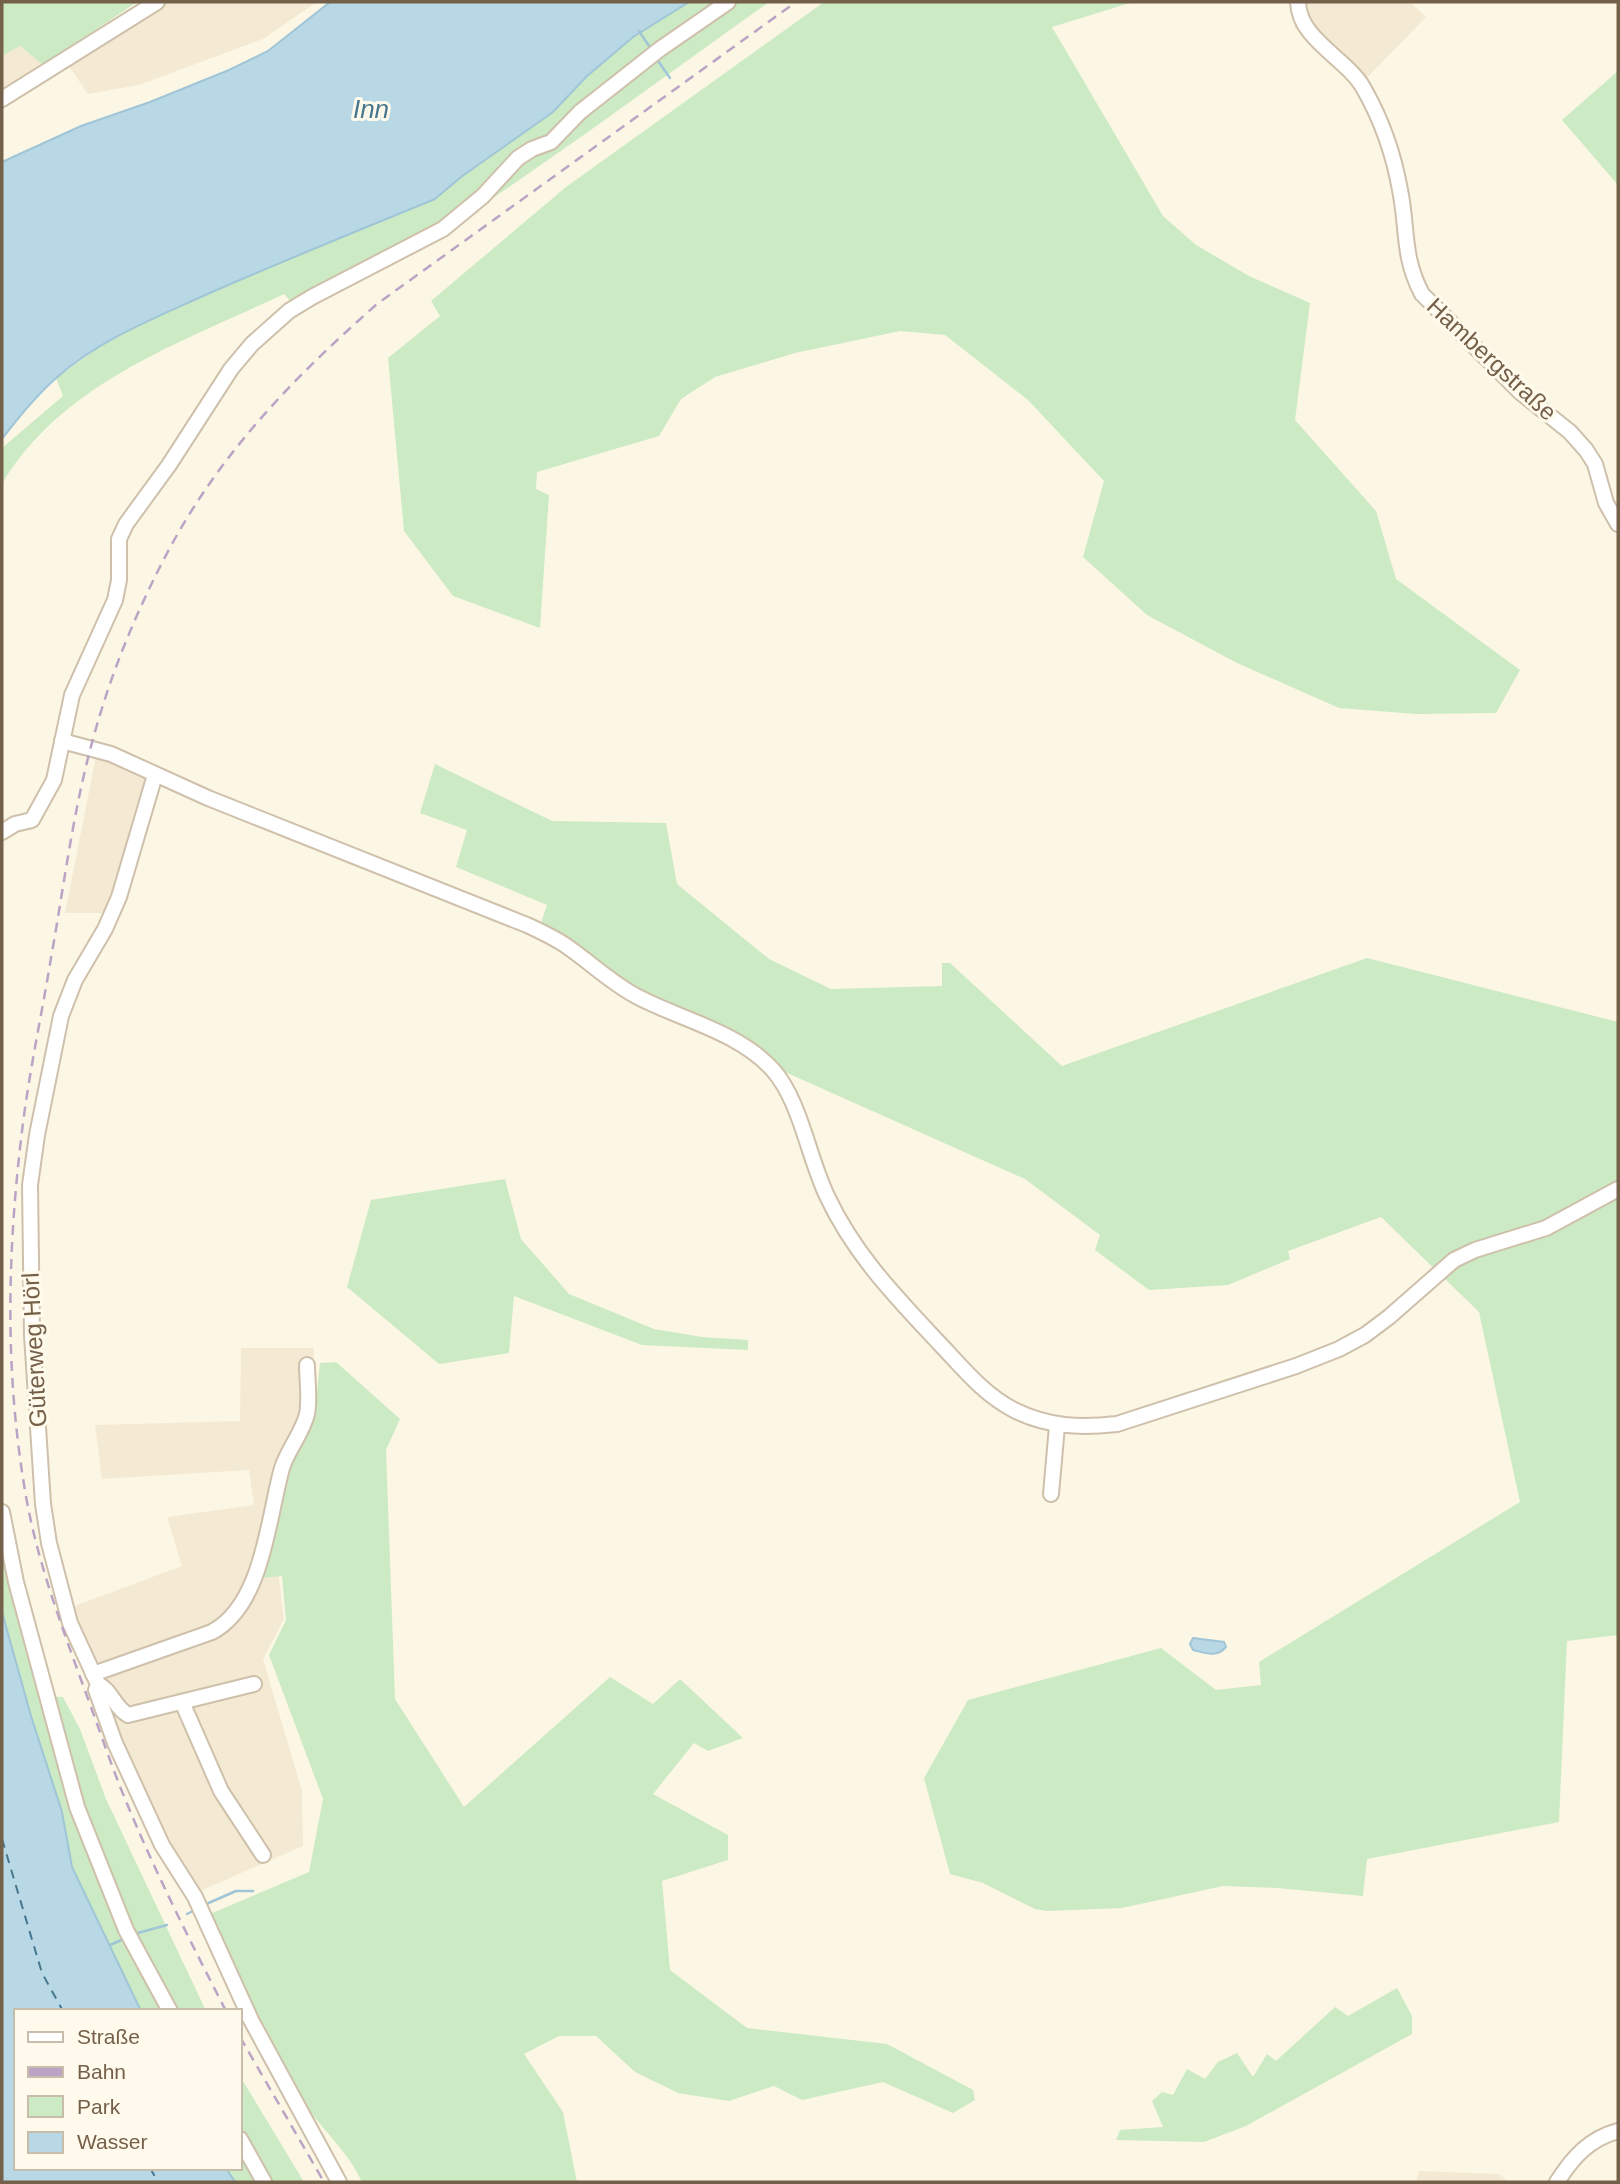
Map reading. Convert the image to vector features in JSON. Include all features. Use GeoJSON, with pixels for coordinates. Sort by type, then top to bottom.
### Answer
{"type":"FeatureCollection","features":[{"type":"Feature","properties":{"kind":"street"},"geometry":{"type":"LineString","coordinates":[[2,99],[157,2]]}},
{"type":"Feature","properties":{"kind":"street"},"geometry":{"type":"LineString","coordinates":[[2,832],[15,824],[32,820],[54,780],[72,695],[115,600],[119,580],[120,539],[126,524],[169,465],[231,369],[251,344],[289,311],[312,297],[443,229],[483,196],[518,158],[551,142],[580,112],[660,49],[728,2]]}},
{"type":"Feature","properties":{"kind":"street","name":"Hambergstraße"},"geometry":{"type":"LineString","coordinates":[[1298,2],[1298,12],[1308,30],[1358,80],[1377,117],[1400,187],[1411,274],[1422,294],[1520,392],[1570,432],[1586,450],[1595,464],[1606,503],[1618,524]]}},
{"type":"Feature","properties":{"kind":"street"},"geometry":{"type":"LineString","coordinates":[[62,741],[111,754],[208,798],[527,925],[565,946],[637,996],[738,1043],[760,1058],[781,1080],[821,1183],[842,1227],[862,1256],[979,1386],[1013,1410],[1057,1426],[1093,1427],[1117,1424],[1296,1366],[1339,1349],[1365,1335],[1389,1317],[1454,1260],[1475,1250],[1546,1228],[1618,1189]]}},
{"type":"Feature","properties":{"kind":"street","name":"Güterweg Hörl"},"geometry":{"type":"LineString","coordinates":[[155,775],[119,897],[105,929],[75,980],[61,1016],[37,1135],[30,1185],[32,1323],[43,1504],[49,1543],[67,1612],[81,1650],[96,1679],[96,1690],[115,1743],[173,1864],[202,1911],[251,2020],[339,2182]]}},
{"type":"Feature","properties":{"kind":"street"},"geometry":{"type":"LineString","coordinates":[[254,1684],[128,1715],[116,1706],[96,1679],[212,1632],[222,1627],[237,1609],[249,1591],[258,1566],[283,1465],[307,1413],[307,1365]]}},
{"type":"Feature","properties":{"kind":"street"},"geometry":{"type":"LineString","coordinates":[[1051,1494],[1057,1426]]}},
{"type":"Feature","properties":{"kind":"street"},"geometry":{"type":"LineString","coordinates":[[2,1512],[16,1582],[77,1807],[127,1930],[169,2009]]}},
{"type":"Feature","properties":{"kind":"street"},"geometry":{"type":"LineString","coordinates":[[182,1702],[221,1791],[263,1855]]}},
{"type":"Feature","properties":{"kind":"street"},"geometry":{"type":"LineString","coordinates":[[1557,2182],[1584,2147],[1618,2131]]}},
{"type":"Feature","properties":{"kind":"street"},"geometry":{"type":"LineString","coordinates":[[242,2143],[264,2182]]}},
{"type":"Feature","properties":{"kind":"shaded area"},"geometry":{"type":"Polygon","coordinates":[[[140,2],[317,2],[263,39],[139,85],[88,94],[68,65],[148,15],[140,2]]]}},
{"type":"Feature","properties":{"kind":"shaded area"},"geometry":{"type":"Polygon","coordinates":[[[1297,2],[1410,2],[1426,17],[1357,88],[1294,27],[1297,2]]]}},
{"type":"Feature","properties":{"kind":"shaded area"},"geometry":{"type":"Polygon","coordinates":[[[20,46],[43,65],[2,92],[2,56],[20,46]]]}},
{"type":"Feature","properties":{"kind":"shaded area"},"geometry":{"type":"Polygon","coordinates":[[[96,756],[150,777],[108,913],[65,913],[96,756]]]}},
{"type":"Feature","properties":{"kind":"shaded area"},"geometry":{"type":"Polygon","coordinates":[[[241,1348],[314,1348],[311,1412],[273,1528],[284,1619],[263,1659],[302,1791],[303,1846],[198,1892],[124,1755],[69,1608],[182,1566],[167,1517],[254,1505],[249,1470],[102,1479],[95,1425],[240,1421],[241,1348]]]}},
{"type":"Feature","properties":{"kind":"shaded area"},"geometry":{"type":"Polygon","coordinates":[[[1419,2171],[1500,2174],[1508,2182],[1416,2182],[1419,2171]]]}},
{"type":"Feature","properties":{"kind":"green space"},"geometry":{"type":"Polygon","coordinates":[[[2,2],[137,2],[43,65],[20,46],[2,56],[2,2]]]}},
{"type":"Feature","properties":{"kind":"green space"},"geometry":{"type":"Polygon","coordinates":[[[689,2],[769,2],[440,235],[293,304],[284,294],[166,348],[91,392],[57,418],[27,449],[2,484],[2,448],[63,396],[56,378],[98,348],[139,325],[242,279],[435,199],[461,177],[553,112],[586,77],[633,37],[689,2]]]}},
{"type":"Feature","properties":{"kind":"green space"},"geometry":{"type":"Polygon","coordinates":[[[824,2],[1133,2],[1052,27],[1163,216],[1196,245],[1249,276],[1310,303],[1295,420],[1376,511],[1396,579],[1520,670],[1496,713],[1416,714],[1339,708],[1237,663],[1147,615],[1083,557],[1104,481],[1028,400],[945,335],[900,331],[795,353],[715,377],[681,399],[659,436],[537,472],[536,489],[549,495],[540,628],[453,596],[404,531],[388,358],[440,316],[431,301],[566,187],[824,2]]]}},
{"type":"Feature","properties":{"kind":"green space"},"geometry":{"type":"Polygon","coordinates":[[[1618,71],[1618,185],[1562,120],[1618,71]]]}},
{"type":"Feature","properties":{"kind":"green space"},"geometry":{"type":"Polygon","coordinates":[[[435,764],[552,821],[666,823],[677,884],[769,959],[831,989],[942,986],[942,963],[950,963],[1062,1066],[1367,958],[1618,1022],[1618,1635],[1567,1641],[1559,1822],[1367,1859],[1363,1896],[1223,1886],[1122,1908],[1047,1911],[1035,1909],[983,1883],[950,1874],[924,1778],[968,1700],[1161,1648],[1216,1690],[1261,1685],[1259,1662],[1520,1502],[1479,1312],[1381,1217],[1288,1251],[1290,1259],[1228,1285],[1149,1290],[1095,1250],[1100,1235],[1025,1179],[785,1072],[764,1054],[640,991],[603,967],[569,939],[541,923],[547,905],[456,867],[467,830],[420,813],[435,764]]]}},
{"type":"Feature","properties":{"kind":"green space"},"geometry":{"type":"Polygon","coordinates":[[[505,1179],[521,1239],[569,1294],[654,1329],[702,1337],[748,1340],[748,1350],[642,1345],[514,1296],[509,1353],[439,1364],[347,1287],[371,1200],[505,1179]]]}},
{"type":"Feature","properties":{"kind":"green space"},"geometry":{"type":"Polygon","coordinates":[[[336,1362],[400,1419],[386,1450],[395,1699],[464,1807],[610,1677],[653,1704],[680,1679],[743,1738],[708,1751],[694,1743],[653,1794],[728,1835],[728,1860],[662,1881],[670,1970],[747,2028],[887,2044],[973,2090],[975,2100],[953,2113],[883,2082],[802,2100],[774,2086],[729,2101],[678,2093],[635,2072],[596,2036],[559,2036],[524,2054],[563,2112],[577,2182],[362,2182],[286,2074],[210,1914],[309,1872],[323,1799],[269,1655],[286,1620],[282,1576],[263,1578],[287,1467],[315,1412],[320,1363],[336,1362]]]}},
{"type":"Feature","properties":{"kind":"green space"},"geometry":{"type":"Polygon","coordinates":[[[2,1526],[45,1696],[63,1697],[80,1729],[106,1799],[205,2009],[140,2009],[72,1867],[62,1812],[31,1716],[2,1612],[2,1526]]]}},
{"type":"Feature","properties":{"kind":"green space"},"geometry":{"type":"Polygon","coordinates":[[[1397,1988],[1412,2016],[1412,2034],[1246,2126],[1204,2142],[1116,2140],[1120,2130],[1163,2127],[1152,2101],[1162,2092],[1173,2095],[1187,2069],[1205,2079],[1218,2062],[1237,2053],[1253,2077],[1267,2054],[1276,2061],[1335,2007],[1348,2016],[1397,1988]]]}},
{"type":"Feature","properties":{"kind":"green space"},"geometry":{"type":"Polygon","coordinates":[[[242,2079],[304,2182],[235,2182],[227,2170],[242,2170],[242,2079]]]}},
{"type":"Feature","properties":{"kind":"water","name":"Inn"},"geometry":{"type":"Polygon","coordinates":[[[330,2],[689,2],[633,37],[586,77],[553,112],[461,177],[435,199],[232,283],[107,342],[71,365],[55,379],[2,439],[2,162],[81,126],[150,102],[268,51],[330,2]]]}},
{"type":"Feature","properties":{"kind":"water"},"geometry":{"type":"Polygon","coordinates":[[[2,1612],[31,1716],[62,1812],[72,1867],[140,2009],[14,2009],[14,2170],[227,2170],[235,2182],[2,2182],[2,1612]]]}},
{"type":"Feature","properties":{"kind":"water"},"geometry":{"type":"Polygon","coordinates":[[[1193,1638],[1224,1642],[1226,1647],[1215,1654],[1193,1650],[1190,1644],[1193,1638]]]}},
{"type":"Feature","properties":{"kind":"waterway"},"geometry":{"type":"LineString","coordinates":[[639,31],[651,49]]}},
{"type":"Feature","properties":{"kind":"waterway"},"geometry":{"type":"LineString","coordinates":[[656,58],[670,78]]}},
{"type":"Feature","properties":{"kind":"waterway"},"geometry":{"type":"LineString","coordinates":[[204,1905],[236,1891],[253,1891]]}},
{"type":"Feature","properties":{"kind":"waterway"},"geometry":{"type":"LineString","coordinates":[[187,1914],[195,1910]]}},
{"type":"Feature","properties":{"kind":"waterway"},"geometry":{"type":"LineString","coordinates":[[134,1934],[167,1925]]}},
{"type":"Feature","properties":{"kind":"waterway"},"geometry":{"type":"LineString","coordinates":[[110,1945],[126,1938]]}},
{"type":"Feature","properties":{"kind":"ferry route"},"geometry":{"type":"LineString","coordinates":[[2,1839],[42,1973],[62,2009]]}},
{"type":"Feature","properties":{"kind":"ferry route"},"geometry":{"type":"LineString","coordinates":[[151,2170],[158,2182]]}},
{"type":"Feature","properties":{"kind":"railway"},"geometry":{"type":"LineString","coordinates":[[225,2009],[131,1813],[68,1642],[32,1526],[14,1407],[11,1265],[23,1123],[74,821],[93,739],[124,647],[164,559],[208,486],[232,453],[286,390],[377,304],[796,2]]}},
{"type":"Feature","properties":{"kind":"railway"},"geometry":{"type":"LineString","coordinates":[[242,2040],[324,2182]]}}]}
